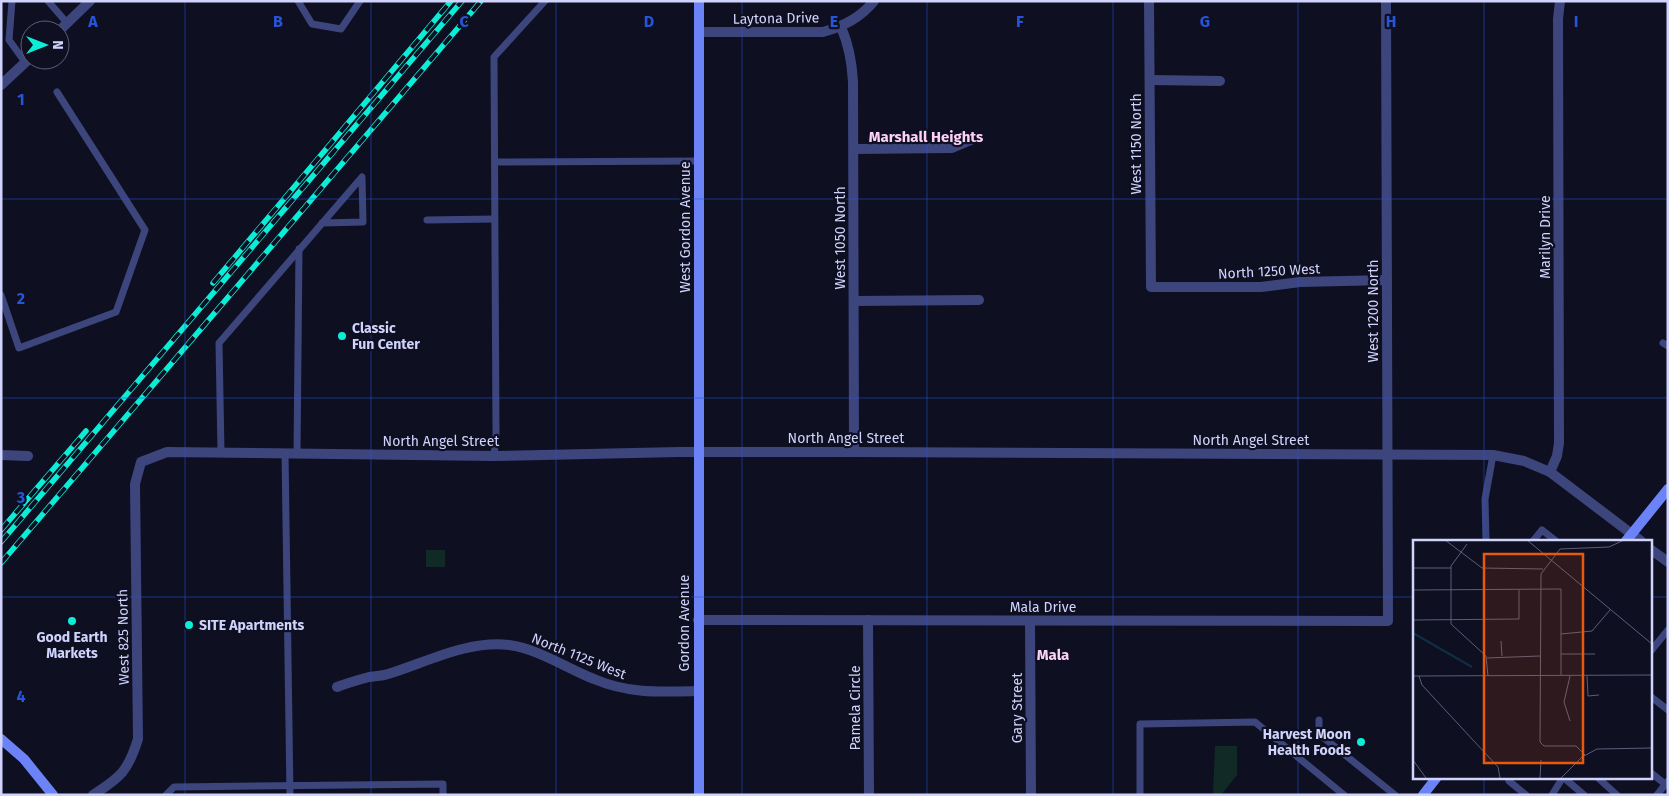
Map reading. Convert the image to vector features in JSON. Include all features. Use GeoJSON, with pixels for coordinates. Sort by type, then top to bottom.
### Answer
{"type":"FeatureCollection","features":[{"type":"Feature","properties":{"kind":"main road","name":"West Gordon Avenue"},"geometry":{"type":"LineString","coordinates":[[698,452],[699,1]]}},
{"type":"Feature","properties":{"kind":"main road","name":"Gordon Avenue"},"geometry":{"type":"LineString","coordinates":[[698,452],[699,795]]}},
{"type":"Feature","properties":{"kind":"main road"},"geometry":{"type":"LineString","coordinates":[[1629,537],[1668,489]]}},
{"type":"Feature","properties":{"kind":"main road"},"geometry":{"type":"LineString","coordinates":[[1,739],[24,759],[53,795]]}},
{"type":"Feature","properties":{"kind":"main road"},"geometry":{"type":"LineString","coordinates":[[1423,795],[1436,778]]}},
{"type":"Feature","properties":{"kind":"street"},"geometry":{"type":"LineString","coordinates":[[70,20],[90,1]]}},
{"type":"Feature","properties":{"kind":"street","name":"Laytona Drive"},"geometry":{"type":"LineString","coordinates":[[699,32],[823,32],[841,27],[857,18],[874,1]]}},
{"type":"Feature","properties":{"kind":"street","name":"West 1150 North"},"geometry":{"type":"LineString","coordinates":[[1149,1],[1151,287]]}},
{"type":"Feature","properties":{"kind":"street","name":"West 1200 North"},"geometry":{"type":"LineString","coordinates":[[1386,1],[1388,621]]}},
{"type":"Feature","properties":{"kind":"street","name":"Marilyn Drive"},"geometry":{"type":"LineString","coordinates":[[1550,472],[1557,456],[1559,443],[1558,19],[1560,1]]}},
{"type":"Feature","properties":{"kind":"street","name":"West 1050 North"},"geometry":{"type":"LineString","coordinates":[[841,27],[847,41],[852,63],[854,149],[854,452]]}},
{"type":"Feature","properties":{"kind":"street"},"geometry":{"type":"LineString","coordinates":[[1,85],[20,67]]}},
{"type":"Feature","properties":{"kind":"street"},"geometry":{"type":"LineString","coordinates":[[1150,80],[1220,81]]}},
{"type":"Feature","properties":{"kind":"street"},"geometry":{"type":"LineString","coordinates":[[854,149],[952,148],[978,137]]}},
{"type":"Feature","properties":{"kind":"street","name":"North 1250 West"},"geometry":{"type":"LineString","coordinates":[[1151,287],[1261,288],[1300,282],[1387,280]]}},
{"type":"Feature","properties":{"kind":"street"},"geometry":{"type":"LineString","coordinates":[[854,301],[979,300]]}},
{"type":"Feature","properties":{"kind":"street","name":"North Angel Street"},"geometry":{"type":"LineString","coordinates":[[141,462],[167,452],[494,456],[698,452],[1493,455],[1524,461],[1550,472],[1629,537]]}},
{"type":"Feature","properties":{"kind":"street"},"geometry":{"type":"LineString","coordinates":[[1,455],[28,456]]}},
{"type":"Feature","properties":{"kind":"street","name":"West 825 North"},"geometry":{"type":"LineString","coordinates":[[93,795],[117,779],[131,760],[138,739],[135,484],[141,462]]}},
{"type":"Feature","properties":{"kind":"street"},"geometry":{"type":"LineString","coordinates":[[1652,550],[1668,562]]}},
{"type":"Feature","properties":{"kind":"street","name":"Mala Drive"},"geometry":{"type":"LineString","coordinates":[[698,620],[1388,621]]}},
{"type":"Feature","properties":{"kind":"street","name":"Pamela Circle"},"geometry":{"type":"LineString","coordinates":[[868,620],[869,795]]}},
{"type":"Feature","properties":{"kind":"street","name":"Gary Street"},"geometry":{"type":"LineString","coordinates":[[1030,621],[1031,795]]}},
{"type":"Feature","properties":{"kind":"street","name":"North 1125 West"},"geometry":{"type":"LineString","coordinates":[[336,687],[386,674],[462,649],[486,644],[508,645],[528,649],[595,680],[625,690],[698,692]]}},
{"type":"Feature","properties":{"kind":"lane"},"geometry":{"type":"LineString","coordinates":[[12,1],[8,40],[20,52]]}},
{"type":"Feature","properties":{"kind":"lane"},"geometry":{"type":"LineString","coordinates":[[48,1],[60,20]]}},
{"type":"Feature","properties":{"kind":"lane"},"geometry":{"type":"LineString","coordinates":[[298,1],[312,24],[341,29],[360,1]]}},
{"type":"Feature","properties":{"kind":"lane"},"geometry":{"type":"LineString","coordinates":[[494,456],[496,434],[494,57],[545,1]]}},
{"type":"Feature","properties":{"kind":"lane"},"geometry":{"type":"LineString","coordinates":[[1,295],[19,348],[116,312],[145,230],[57,92]]}},
{"type":"Feature","properties":{"kind":"lane"},"geometry":{"type":"LineString","coordinates":[[494,162],[699,161]]}},
{"type":"Feature","properties":{"kind":"lane"},"geometry":{"type":"LineString","coordinates":[[221,452],[219,343],[362,176],[363,222],[322,223]]}},
{"type":"Feature","properties":{"kind":"lane"},"geometry":{"type":"LineString","coordinates":[[427,220],[494,220]]}},
{"type":"Feature","properties":{"kind":"lane"},"geometry":{"type":"LineString","coordinates":[[297,453],[299,249]]}},
{"type":"Feature","properties":{"kind":"lane"},"geometry":{"type":"LineString","coordinates":[[286,453],[290,795]]}},
{"type":"Feature","properties":{"kind":"lane"},"geometry":{"type":"LineString","coordinates":[[1486,540],[1485,499],[1493,455]]}},
{"type":"Feature","properties":{"kind":"lane"},"geometry":{"type":"LineString","coordinates":[[1534,540],[1542,530],[1555,540]]}},
{"type":"Feature","properties":{"kind":"lane"},"geometry":{"type":"LineString","coordinates":[[1652,650],[1668,630]]}},
{"type":"Feature","properties":{"kind":"lane"},"geometry":{"type":"LineString","coordinates":[[1652,698],[1668,710]]}},
{"type":"Feature","properties":{"kind":"lane"},"geometry":{"type":"LineString","coordinates":[[1319,720],[1319,734],[1395,795]]}},
{"type":"Feature","properties":{"kind":"lane"},"geometry":{"type":"LineString","coordinates":[[1140,795],[1140,724],[1255,722],[1344,795]]}},
{"type":"Feature","properties":{"kind":"lane"},"geometry":{"type":"LineString","coordinates":[[1652,773],[1666,783],[1657,795]]}},
{"type":"Feature","properties":{"kind":"lane"},"geometry":{"type":"LineString","coordinates":[[1552,795],[1562,778]]}},
{"type":"Feature","properties":{"kind":"lane"},"geometry":{"type":"LineString","coordinates":[[1564,778],[1584,795]]}},
{"type":"Feature","properties":{"kind":"lane"},"geometry":{"type":"LineString","coordinates":[[1598,778],[1618,795]]}},
{"type":"Feature","properties":{"kind":"lane"},"geometry":{"type":"LineString","coordinates":[[1509,781],[1526,795]]}},
{"type":"Feature","properties":{"kind":"lane"},"geometry":{"type":"LineString","coordinates":[[166,795],[174,787],[290,784],[443,784],[443,795]]}},
{"type":"Feature","properties":{"kind":"green space"},"geometry":{"type":"Polygon","coordinates":[[[426,550],[445,550],[445,567],[426,567],[426,550]]]}},
{"type":"Feature","properties":{"kind":"green space"},"geometry":{"type":"Polygon","coordinates":[[[1215,746],[1237,746],[1237,775],[1221,795],[1213,795],[1215,746]]]}},
{"type":"Feature","properties":{"kind":"railway"},"geometry":{"type":"LineString","coordinates":[[213,283],[451,1]]}},
{"type":"Feature","properties":{"kind":"railway"},"geometry":{"type":"LineString","coordinates":[[1,542],[462,1]]}},
{"type":"Feature","properties":{"kind":"railway"},"geometry":{"type":"LineString","coordinates":[[1,563],[481,1]]}},
{"type":"Feature","properties":{"kind":"railway"},"geometry":{"type":"LineString","coordinates":[[1,530],[86,431]]}},
{"type":"Feature","properties":{"kind":"place","name":"Classic Fun Center"},"geometry":{"type":"Point","coordinates":[342,336]}},
{"type":"Feature","properties":{"kind":"place","name":"Good Earth Markets"},"geometry":{"type":"Point","coordinates":[72,621]}},
{"type":"Feature","properties":{"kind":"place","name":"SITE Apartments"},"geometry":{"type":"Point","coordinates":[189,625]}},
{"type":"Feature","properties":{"kind":"place","name":"Harvest Moon Health Foods"},"geometry":{"type":"Point","coordinates":[1361,742]}},
{"type":"Feature","properties":{"kind":"district","name":"Marshall Heights"},"geometry":{"type":"Point","coordinates":[926,137]}},
{"type":"Feature","properties":{"kind":"district","name":"Mala"},"geometry":{"type":"Point","coordinates":[1053,655]}}]}
